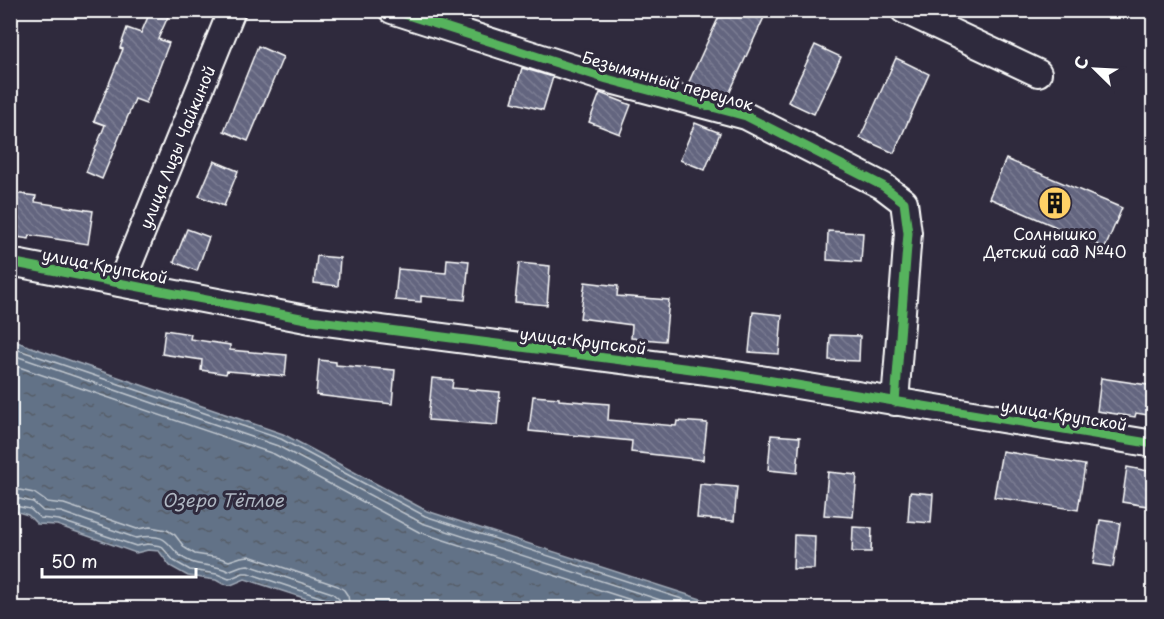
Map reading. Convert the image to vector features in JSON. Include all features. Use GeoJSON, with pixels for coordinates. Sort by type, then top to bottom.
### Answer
{"type":"FeatureCollection","features":[{"type":"Feature","properties":{"kind":"street","name":"улица Лизы Чайкиной"},"geometry":{"type":"LineString","coordinates":[[121,283],[232,10]]}},
{"type":"Feature","properties":{"kind":"street","name":"Безымянный переулок"},"geometry":{"type":"LineString","coordinates":[[392,10],[607,79],[746,116],[884,186],[904,202],[908,233],[895,402]]}},
{"type":"Feature","properties":{"kind":"street"},"geometry":{"type":"LineString","coordinates":[[904,10],[1038,73]]}},
{"type":"Feature","properties":{"kind":"street","name":"улица Крупской"},"geometry":{"type":"LineString","coordinates":[[10,262],[310,320],[730,374],[1154,444]]}},
{"type":"Feature","properties":{"kind":"water","name":"Озеро Тёплое"},"geometry":{"type":"Polygon","coordinates":[[[11,340],[283,434],[427,511],[729,608],[335,608],[245,579],[231,585],[216,580],[188,576],[170,566],[159,551],[148,550],[136,553],[57,525],[37,524],[28,515],[11,510],[11,340]]]}},
{"type":"Feature","properties":{"kind":"building"},"geometry":{"type":"Polygon","coordinates":[[[151,10],[171,10],[158,39],[169,43],[146,103],[135,99],[102,179],[86,172],[105,125],[94,121],[123,49],[120,48],[127,28],[141,33],[151,10]]]}},
{"type":"Feature","properties":{"kind":"building"},"geometry":{"type":"Polygon","coordinates":[[[722,10],[755,10],[765,15],[728,96],[688,84],[722,10]]]}},
{"type":"Feature","properties":{"kind":"building"},"geometry":{"type":"Polygon","coordinates":[[[815,45],[841,57],[814,114],[788,102],[815,45]]]}},
{"type":"Feature","properties":{"kind":"building"},"geometry":{"type":"Polygon","coordinates":[[[258,46],[283,57],[248,141],[224,131],[258,46]]]}},
{"type":"Feature","properties":{"kind":"building"},"geometry":{"type":"Polygon","coordinates":[[[896,58],[929,74],[894,153],[860,138],[896,58]]]}},
{"type":"Feature","properties":{"kind":"building"},"geometry":{"type":"Polygon","coordinates":[[[522,68],[553,77],[543,110],[512,102],[522,68]]]}},
{"type":"Feature","properties":{"kind":"building"},"geometry":{"type":"Polygon","coordinates":[[[600,93],[631,105],[620,134],[589,122],[600,93]]]}},
{"type":"Feature","properties":{"kind":"building"},"geometry":{"type":"Polygon","coordinates":[[[695,123],[720,133],[705,170],[680,160],[695,123]]]}},
{"type":"Feature","properties":{"kind":"building","name":"Солнышко Детский сад №40"},"geometry":{"type":"Polygon","coordinates":[[[1006,159],[1122,208],[1105,248],[989,198],[1006,159]]]}},
{"type":"Feature","properties":{"kind":"building"},"geometry":{"type":"Polygon","coordinates":[[[214,161],[238,171],[224,206],[199,196],[214,161]]]}},
{"type":"Feature","properties":{"kind":"building"},"geometry":{"type":"Polygon","coordinates":[[[13,193],[36,196],[35,202],[93,211],[88,244],[30,235],[29,239],[10,236],[13,193]]]}},
{"type":"Feature","properties":{"kind":"building"},"geometry":{"type":"Polygon","coordinates":[[[187,229],[209,237],[197,271],[174,262],[187,229]]]}},
{"type":"Feature","properties":{"kind":"building"},"geometry":{"type":"Polygon","coordinates":[[[828,231],[863,233],[861,262],[827,260],[828,231]]]}},
{"type":"Feature","properties":{"kind":"building"},"geometry":{"type":"Polygon","coordinates":[[[317,256],[340,258],[338,286],[314,283],[317,256]]]}},
{"type":"Feature","properties":{"kind":"building"},"geometry":{"type":"Polygon","coordinates":[[[447,259],[469,261],[465,300],[421,296],[421,302],[395,300],[398,269],[446,273],[447,259]]]}},
{"type":"Feature","properties":{"kind":"building"},"geometry":{"type":"Polygon","coordinates":[[[519,263],[550,266],[547,305],[515,302],[519,263]]]}},
{"type":"Feature","properties":{"kind":"building"},"geometry":{"type":"Polygon","coordinates":[[[585,282],[618,286],[617,296],[669,300],[665,341],[631,338],[632,325],[580,318],[585,282]]]}},
{"type":"Feature","properties":{"kind":"building"},"geometry":{"type":"Polygon","coordinates":[[[753,312],[782,315],[779,354],[749,352],[753,312]]]}},
{"type":"Feature","properties":{"kind":"building"},"geometry":{"type":"Polygon","coordinates":[[[165,330],[191,334],[190,339],[230,345],[230,350],[287,355],[285,376],[227,371],[226,374],[201,370],[202,360],[162,354],[165,330]]]}},
{"type":"Feature","properties":{"kind":"building"},"geometry":{"type":"Polygon","coordinates":[[[830,335],[860,336],[859,361],[829,360],[830,335]]]}},
{"type":"Feature","properties":{"kind":"building"},"geometry":{"type":"Polygon","coordinates":[[[319,360],[336,362],[336,365],[395,370],[392,404],[316,395],[319,360]]]}},
{"type":"Feature","properties":{"kind":"building"},"geometry":{"type":"Polygon","coordinates":[[[432,378],[453,380],[452,388],[500,392],[497,425],[428,420],[432,378]]]}},
{"type":"Feature","properties":{"kind":"building"},"geometry":{"type":"Polygon","coordinates":[[[1101,378],[1154,386],[1154,416],[1136,413],[1135,417],[1097,411],[1101,378]]]}},
{"type":"Feature","properties":{"kind":"building"},"geometry":{"type":"Polygon","coordinates":[[[533,396],[609,404],[608,420],[676,426],[677,421],[707,423],[703,460],[631,452],[632,441],[529,431],[533,396]]]}},
{"type":"Feature","properties":{"kind":"building"},"geometry":{"type":"Polygon","coordinates":[[[771,435],[800,437],[797,473],[768,470],[771,435]]]}},
{"type":"Feature","properties":{"kind":"building"},"geometry":{"type":"Polygon","coordinates":[[[1002,451],[1085,465],[1078,510],[994,497],[1002,451]]]}},
{"type":"Feature","properties":{"kind":"building"},"geometry":{"type":"Polygon","coordinates":[[[1127,467],[1154,472],[1154,507],[1122,502],[1127,467]]]}},
{"type":"Feature","properties":{"kind":"building"},"geometry":{"type":"Polygon","coordinates":[[[828,472],[857,475],[853,517],[824,515],[828,472]]]}},
{"type":"Feature","properties":{"kind":"building"},"geometry":{"type":"Polygon","coordinates":[[[700,484],[737,487],[734,521],[697,518],[700,484]]]}},
{"type":"Feature","properties":{"kind":"building"},"geometry":{"type":"Polygon","coordinates":[[[910,492],[933,494],[931,523],[908,521],[910,492]]]}},
{"type":"Feature","properties":{"kind":"building"},"geometry":{"type":"Polygon","coordinates":[[[1100,520],[1120,523],[1113,567],[1093,564],[1100,520]]]}},
{"type":"Feature","properties":{"kind":"building"},"geometry":{"type":"Polygon","coordinates":[[[853,527],[872,528],[871,552],[852,552],[853,527]]]}},
{"type":"Feature","properties":{"kind":"building"},"geometry":{"type":"Polygon","coordinates":[[[794,535],[815,536],[814,569],[793,569],[794,535]]]}},
{"type":"Feature","properties":{"kind":"cycle path"},"geometry":{"type":"LineString","coordinates":[[392,10],[607,79],[746,116],[883,186],[904,202],[908,233],[895,402]]}},
{"type":"Feature","properties":{"kind":"cycle path"},"geometry":{"type":"LineString","coordinates":[[10,262],[311,320],[730,374],[1154,444]]}},
{"type":"Feature","properties":{"kind":"place","name":"Солнышко Детский сад №40"},"geometry":{"type":"Point","coordinates":[1055,203]}}]}
